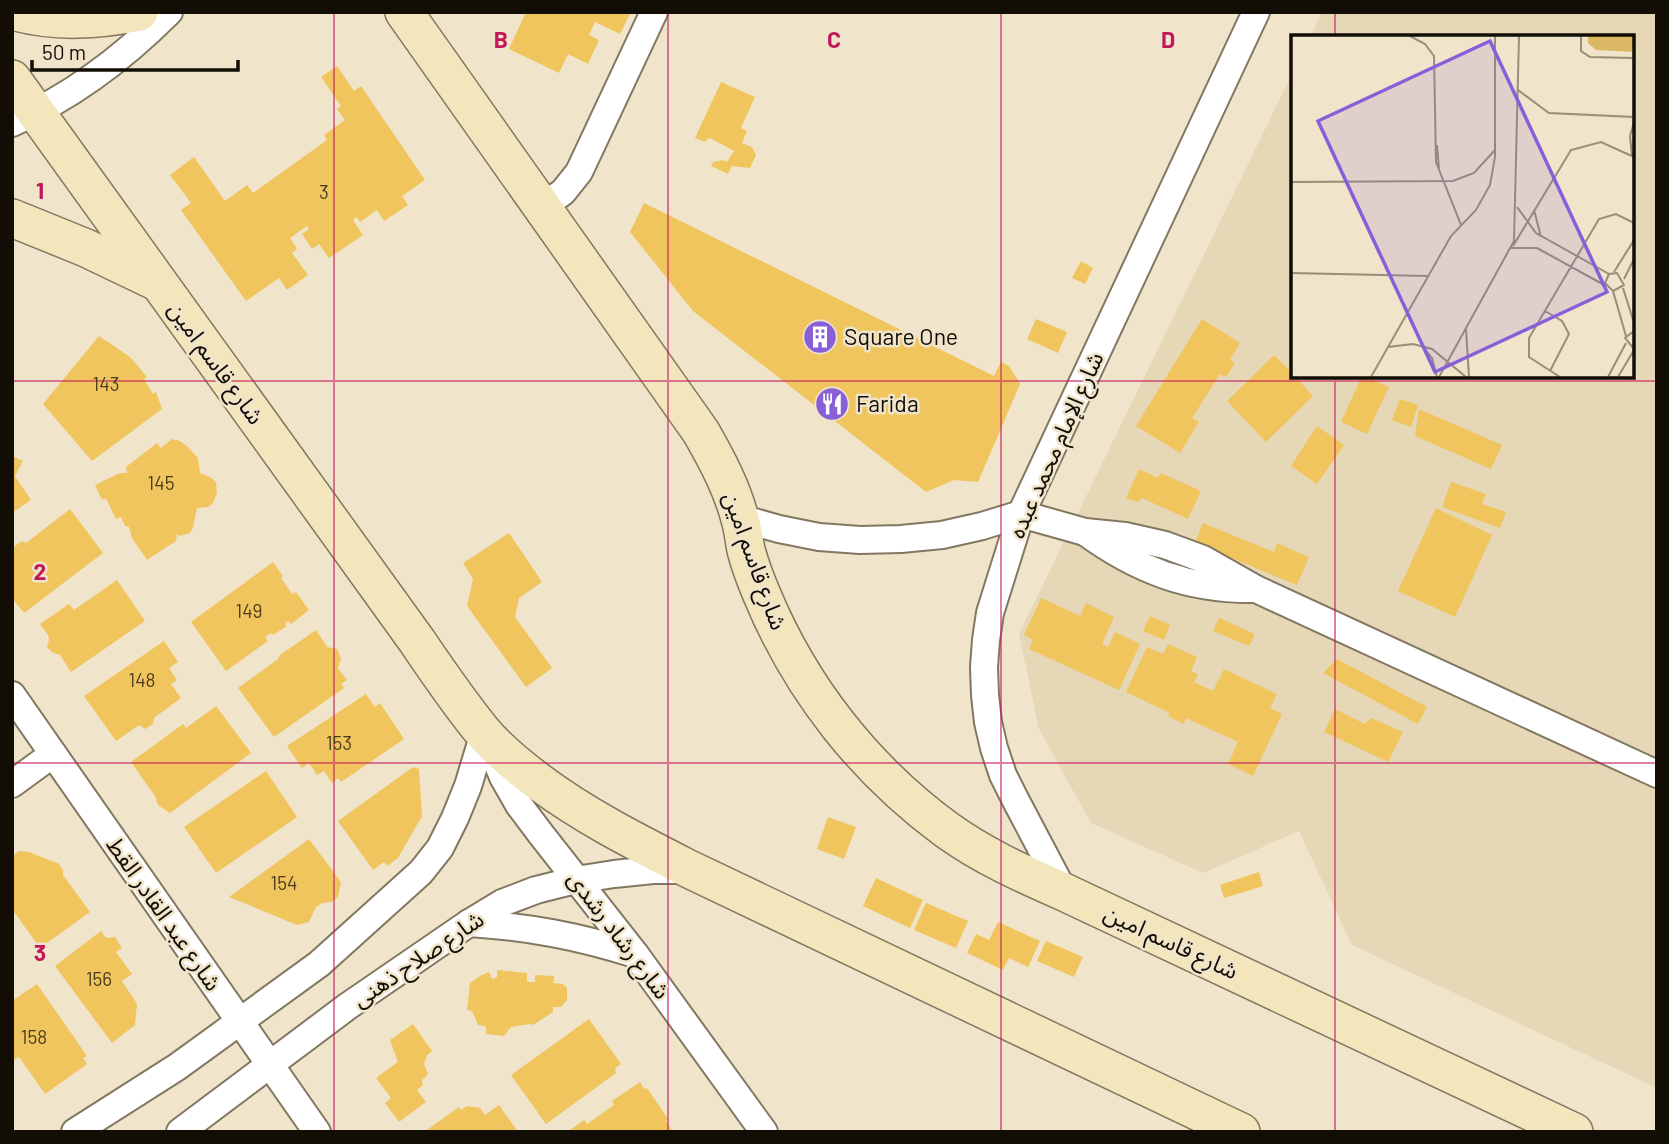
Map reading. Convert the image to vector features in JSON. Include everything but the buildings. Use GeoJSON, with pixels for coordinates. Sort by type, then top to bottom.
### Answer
{"type":"FeatureCollection","features":[{"type":"Feature","properties":{"kind":"main road"},"geometry":{"type":"LineString","coordinates":[[16,12],[36,18],[87,20],[139,12]]}},
{"type":"Feature","properties":{"kind":"main road","name":"شارع قاسم امين"},"geometry":{"type":"LineString","coordinates":[[404,12],[701,432],[717,460],[740,518],[747,552],[779,634],[800,672],[825,708],[852,743],[882,775],[948,831],[985,854],[1574,1132]]}},
{"type":"Feature","properties":{"kind":"main road","name":"شارع قاسم امين"},"geometry":{"type":"LineString","coordinates":[[12,79],[24,117],[158,282],[417,640],[439,675],[484,733],[517,765],[580,810],[691,870],[1241,1132]]}},
{"type":"Feature","properties":{"kind":"main road"},"geometry":{"type":"LineString","coordinates":[[12,218],[86,248],[158,282]]}},
{"type":"Feature","properties":{"kind":"street"},"geometry":{"type":"LineString","coordinates":[[24,117],[88,82],[138,42],[169,12]]}},
{"type":"Feature","properties":{"kind":"street"},"geometry":{"type":"LineString","coordinates":[[542,207],[563,192],[579,172],[654,12]]}},
{"type":"Feature","properties":{"kind":"street","name":"شارع الإمام محمد عبده"},"geometry":{"type":"LineString","coordinates":[[1064,892],[1003,775],[994,748],[985,695],[985,653],[990,613],[1021,514],[1256,12]]}},
{"type":"Feature","properties":{"kind":"street"},"geometry":{"type":"LineString","coordinates":[[740,518],[819,537],[860,540],[942,535],[1021,514],[1085,532],[1125,536],[1166,545],[1203,559],[1256,589],[1657,774]]}},
{"type":"Feature","properties":{"kind":"street"},"geometry":{"type":"LineString","coordinates":[[1085,532],[1119,555],[1174,579],[1215,587],[1256,589]]}},
{"type":"Feature","properties":{"kind":"street"},"geometry":{"type":"LineString","coordinates":[[1155,572],[1166,545]]}},
{"type":"Feature","properties":{"kind":"street","name":"شارع عبد القادر القط"},"geometry":{"type":"LineString","coordinates":[[12,695],[317,1132]]}},
{"type":"Feature","properties":{"kind":"street"},"geometry":{"type":"LineString","coordinates":[[75,1132],[177,1067],[319,964],[421,872],[440,848],[455,818],[484,733]]}},
{"type":"Feature","properties":{"kind":"street","name":"شارع رشاد رشدى"},"geometry":{"type":"LineString","coordinates":[[484,733],[503,777],[519,805],[635,954],[764,1132]]}},
{"type":"Feature","properties":{"kind":"street"},"geometry":{"type":"LineString","coordinates":[[12,784],[53,754]]}},
{"type":"Feature","properties":{"kind":"street","name":"شارع صلاح ذهنى"},"geometry":{"type":"LineString","coordinates":[[180,1132],[348,1006],[502,903],[536,890],[576,880],[653,870],[691,870]]}},
{"type":"Feature","properties":{"kind":"street"},"geometry":{"type":"LineString","coordinates":[[469,923],[553,932],[635,954]]}},
{"type":"Feature","properties":{"kind":"shaded area"},"geometry":{"type":"Polygon","coordinates":[[[1322,12],[1657,12],[1657,1088],[1352,945],[1299,831],[1203,873],[1091,823],[1039,729],[1019,634],[1291,76],[1291,378],[1634,378],[1634,35],[1311,35],[1322,12]]]}},
{"type":"Feature","properties":{"kind":"place","name":"Square One"},"geometry":{"type":"Point","coordinates":[820,337]}},
{"type":"Feature","properties":{"kind":"place","name":"Farida"},"geometry":{"type":"Point","coordinates":[832,404]}}]}
